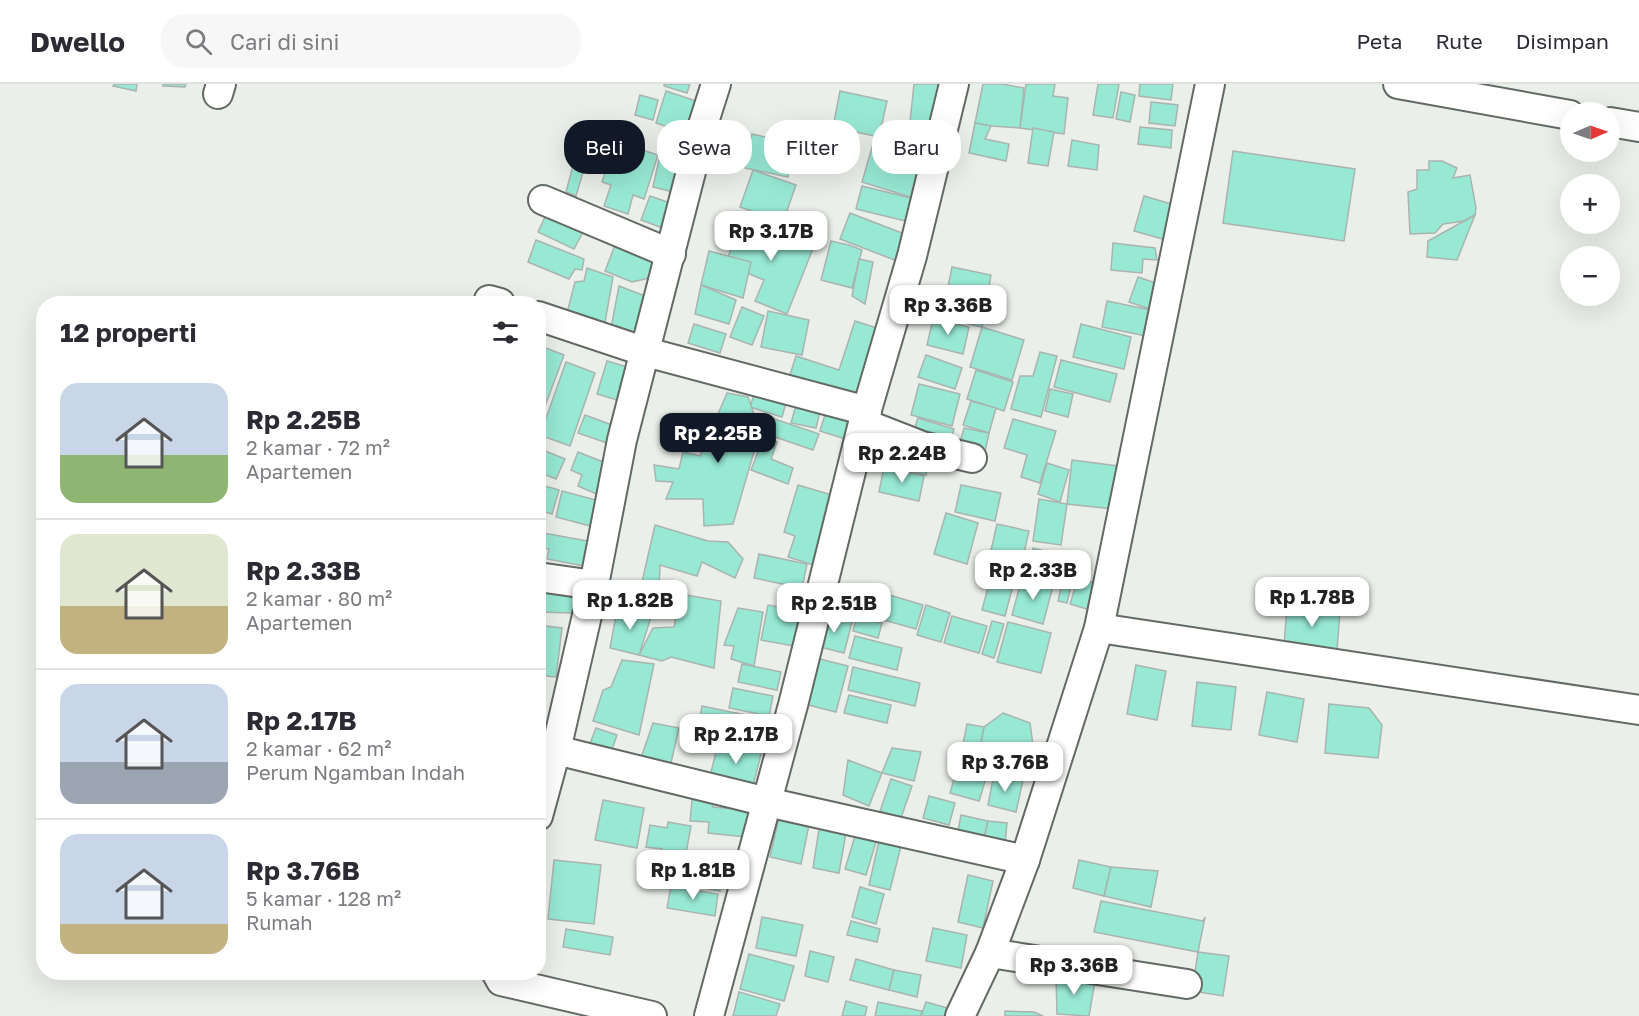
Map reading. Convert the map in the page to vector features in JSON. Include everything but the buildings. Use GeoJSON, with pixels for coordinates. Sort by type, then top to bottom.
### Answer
{"type":"FeatureCollection","features":[{"type":"Feature","properties":{"kind":"street"},"geometry":{"type":"LineString","coordinates":[[546,767],[552,731],[594,585],[622,440],[716,84]]}},
{"type":"Feature","properties":{"kind":"street"},"geometry":{"type":"LineString","coordinates":[[709,1016],[767,802],[865,417],[912,256],[954,84]]}},
{"type":"Feature","properties":{"kind":"street"},"geometry":{"type":"LineString","coordinates":[[960,1016],[990,953],[1025,860],[1099,628],[1210,84]]}},
{"type":"Feature","properties":{"kind":"street"},"geometry":{"type":"LineString","coordinates":[[1398,84],[1560,113]]}},
{"type":"Feature","properties":{"kind":"street"},"geometry":{"type":"LineString","coordinates":[[1620,124],[1639,127]]}},
{"type":"Feature","properties":{"kind":"street"},"geometry":{"type":"LineString","coordinates":[[543,200],[671,254]]}},
{"type":"Feature","properties":{"kind":"street"},"geometry":{"type":"LineString","coordinates":[[546,319],[646,352],[865,417],[922,446],[972,458]]}},
{"type":"Feature","properties":{"kind":"street"},"geometry":{"type":"LineString","coordinates":[[546,577],[594,585]]}},
{"type":"Feature","properties":{"kind":"street"},"geometry":{"type":"LineString","coordinates":[[1099,628],[1639,710]]}},
{"type":"Feature","properties":{"kind":"street"},"geometry":{"type":"LineString","coordinates":[[552,731],[767,802],[1025,860]]}},
{"type":"Feature","properties":{"kind":"street"},"geometry":{"type":"LineString","coordinates":[[990,953],[1187,984]]}},
{"type":"Feature","properties":{"kind":"street"},"geometry":{"type":"LineString","coordinates":[[500,980],[652,1016]]}}]}
